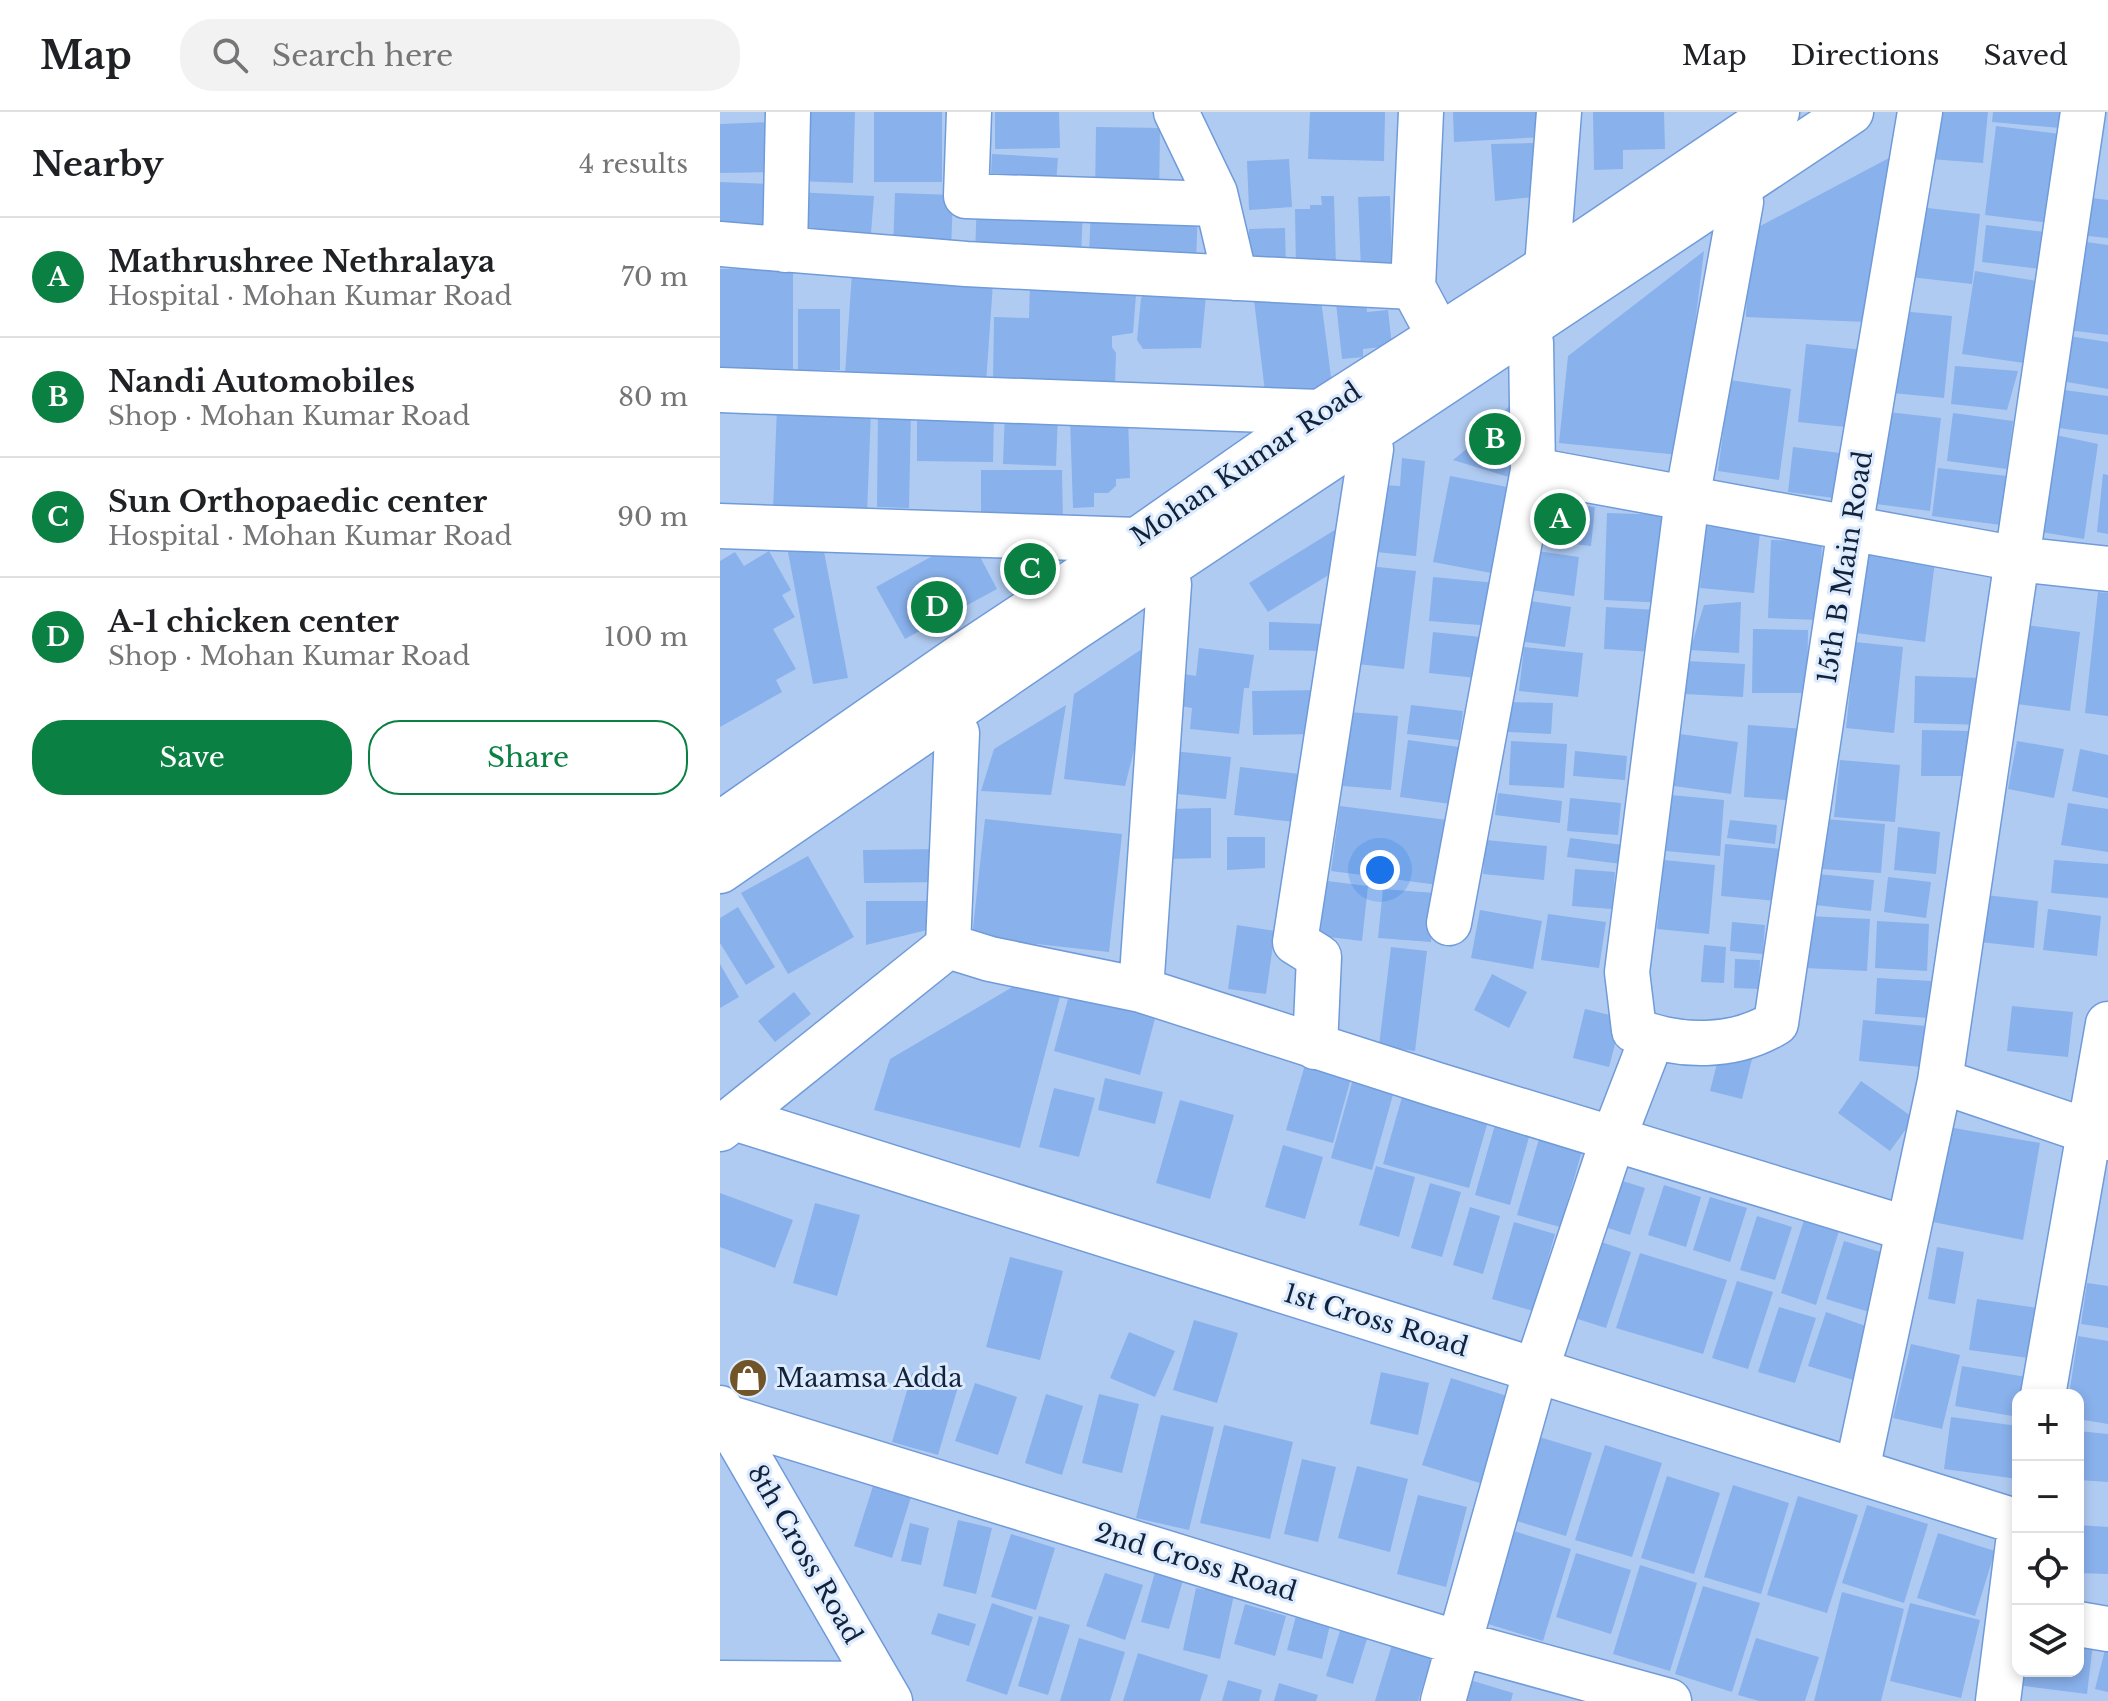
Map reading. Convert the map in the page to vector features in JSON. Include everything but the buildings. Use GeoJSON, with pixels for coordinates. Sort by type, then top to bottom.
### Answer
{"type":"FeatureCollection","features":[{"type":"Feature","properties":{"kind":"street"},"geometry":{"type":"LineString","coordinates":[[785,250],[788,112]]}},
{"type":"Feature","properties":{"kind":"street"},"geometry":{"type":"LineString","coordinates":[[969,112],[966,196],[1217,204]]}},
{"type":"Feature","properties":{"kind":"street"},"geometry":{"type":"LineString","coordinates":[[1176,112],[1215,193],[1235,278]]}},
{"type":"Feature","properties":{"kind":"street"},"geometry":{"type":"LineString","coordinates":[[1421,112],[1413,287],[1455,364]]}},
{"type":"Feature","properties":{"kind":"street"},"geometry":{"type":"LineString","coordinates":[[1547,267],[1559,112]]}},
{"type":"Feature","properties":{"kind":"street"},"geometry":{"type":"LineString","coordinates":[[720,871],[1455,364],[1851,112]]}},
{"type":"Feature","properties":{"kind":"street"},"geometry":{"type":"LineString","coordinates":[[1519,322],[1741,202],[1875,112]]}},
{"type":"Feature","properties":{"kind":"street","name":"15th B Main Road"},"geometry":{"type":"LineString","coordinates":[[1652,1038],[1684,1043],[1724,1041],[1746,1038],[1776,1023],[1850,528],[1920,112]]}},
{"type":"Feature","properties":{"kind":"street"},"geometry":{"type":"LineString","coordinates":[[1857,1470],[1940,1081],[2083,112]]}},
{"type":"Feature","properties":{"kind":"street","name":"Mohan Kumar Road"},"geometry":{"type":"LineString","coordinates":[[731,809],[1137,540],[1320,412],[1455,364],[1519,322],[1547,267],[1761,118]]}},
{"type":"Feature","properties":{"kind":"street"},"geometry":{"type":"LineString","coordinates":[[1443,1701],[1536,1370],[1613,1139],[1652,1038],[1634,1030],[1627,972],[1687,499],[1741,202]]}},
{"type":"Feature","properties":{"kind":"street"},"geometry":{"type":"LineString","coordinates":[[720,244],[966,264],[1413,287]]}},
{"type":"Feature","properties":{"kind":"street"},"geometry":{"type":"LineString","coordinates":[[1449,923],[1533,470],[1519,322]]}},
{"type":"Feature","properties":{"kind":"street"},"geometry":{"type":"LineString","coordinates":[[720,894],[1169,584],[1371,449],[1455,364]]}},
{"type":"Feature","properties":{"kind":"street"},"geometry":{"type":"LineString","coordinates":[[720,390],[1320,412]]}},
{"type":"Feature","properties":{"kind":"street"},"geometry":{"type":"LineString","coordinates":[[1315,1047],[1319,957],[1295,942],[1371,449]]}},
{"type":"Feature","properties":{"kind":"street"},"geometry":{"type":"LineString","coordinates":[[1533,470],[2018,559],[2108,569]]}},
{"type":"Feature","properties":{"kind":"street"},"geometry":{"type":"LineString","coordinates":[[720,526],[1137,540]]}},
{"type":"Feature","properties":{"kind":"street"},"geometry":{"type":"LineString","coordinates":[[1141,990],[1169,584]]}},
{"type":"Feature","properties":{"kind":"street"},"geometry":{"type":"LineString","coordinates":[[727,1123],[948,946],[957,733]]}},
{"type":"Feature","properties":{"kind":"street"},"geometry":{"type":"LineString","coordinates":[[948,946],[990,959],[1141,990],[1315,1047],[1908,1229]]}},
{"type":"Feature","properties":{"kind":"street"},"geometry":{"type":"LineString","coordinates":[[2044,1389],[2099,1135],[2108,1024]]}},
{"type":"Feature","properties":{"kind":"street"},"geometry":{"type":"LineString","coordinates":[[1940,1081],[2099,1135]]}},
{"type":"Feature","properties":{"kind":"street","name":"1st Cross Road"},"geometry":{"type":"LineString","coordinates":[[727,1123],[1536,1370],[2012,1520]]}},
{"type":"Feature","properties":{"kind":"street","name":"2nd Cross Road"},"geometry":{"type":"LineString","coordinates":[[722,1413],[1461,1644],[1669,1701]]}},
{"type":"Feature","properties":{"kind":"street","name":"8th Cross Road"},"geometry":{"type":"LineString","coordinates":[[722,1413],[891,1696]]}},
{"type":"Feature","properties":{"kind":"street"},"geometry":{"type":"LineString","coordinates":[[1998,1701],[2012,1625]]}},
{"type":"Feature","properties":{"kind":"street"},"geometry":{"type":"LineString","coordinates":[[2084,1625],[2108,1629]]}},
{"type":"Feature","properties":{"kind":"street"},"geometry":{"type":"LineString","coordinates":[[720,1683],[891,1696]]}},
{"type":"Feature","properties":{"kind":"place","name":"Nandi Automobiles"},"geometry":{"type":"Point","coordinates":[1495,439]}},
{"type":"Feature","properties":{"kind":"place","name":"Mathrushree Nethralaya"},"geometry":{"type":"Point","coordinates":[1560,519]}},
{"type":"Feature","properties":{"kind":"place","name":"Sun Orthopaedic center"},"geometry":{"type":"Point","coordinates":[1030,569]}},
{"type":"Feature","properties":{"kind":"place","name":"A-1 chicken center"},"geometry":{"type":"Point","coordinates":[937,607]}},
{"type":"Feature","properties":{"kind":"place","name":"Maamsa Adda"},"geometry":{"type":"Point","coordinates":[748,1378]}}]}
